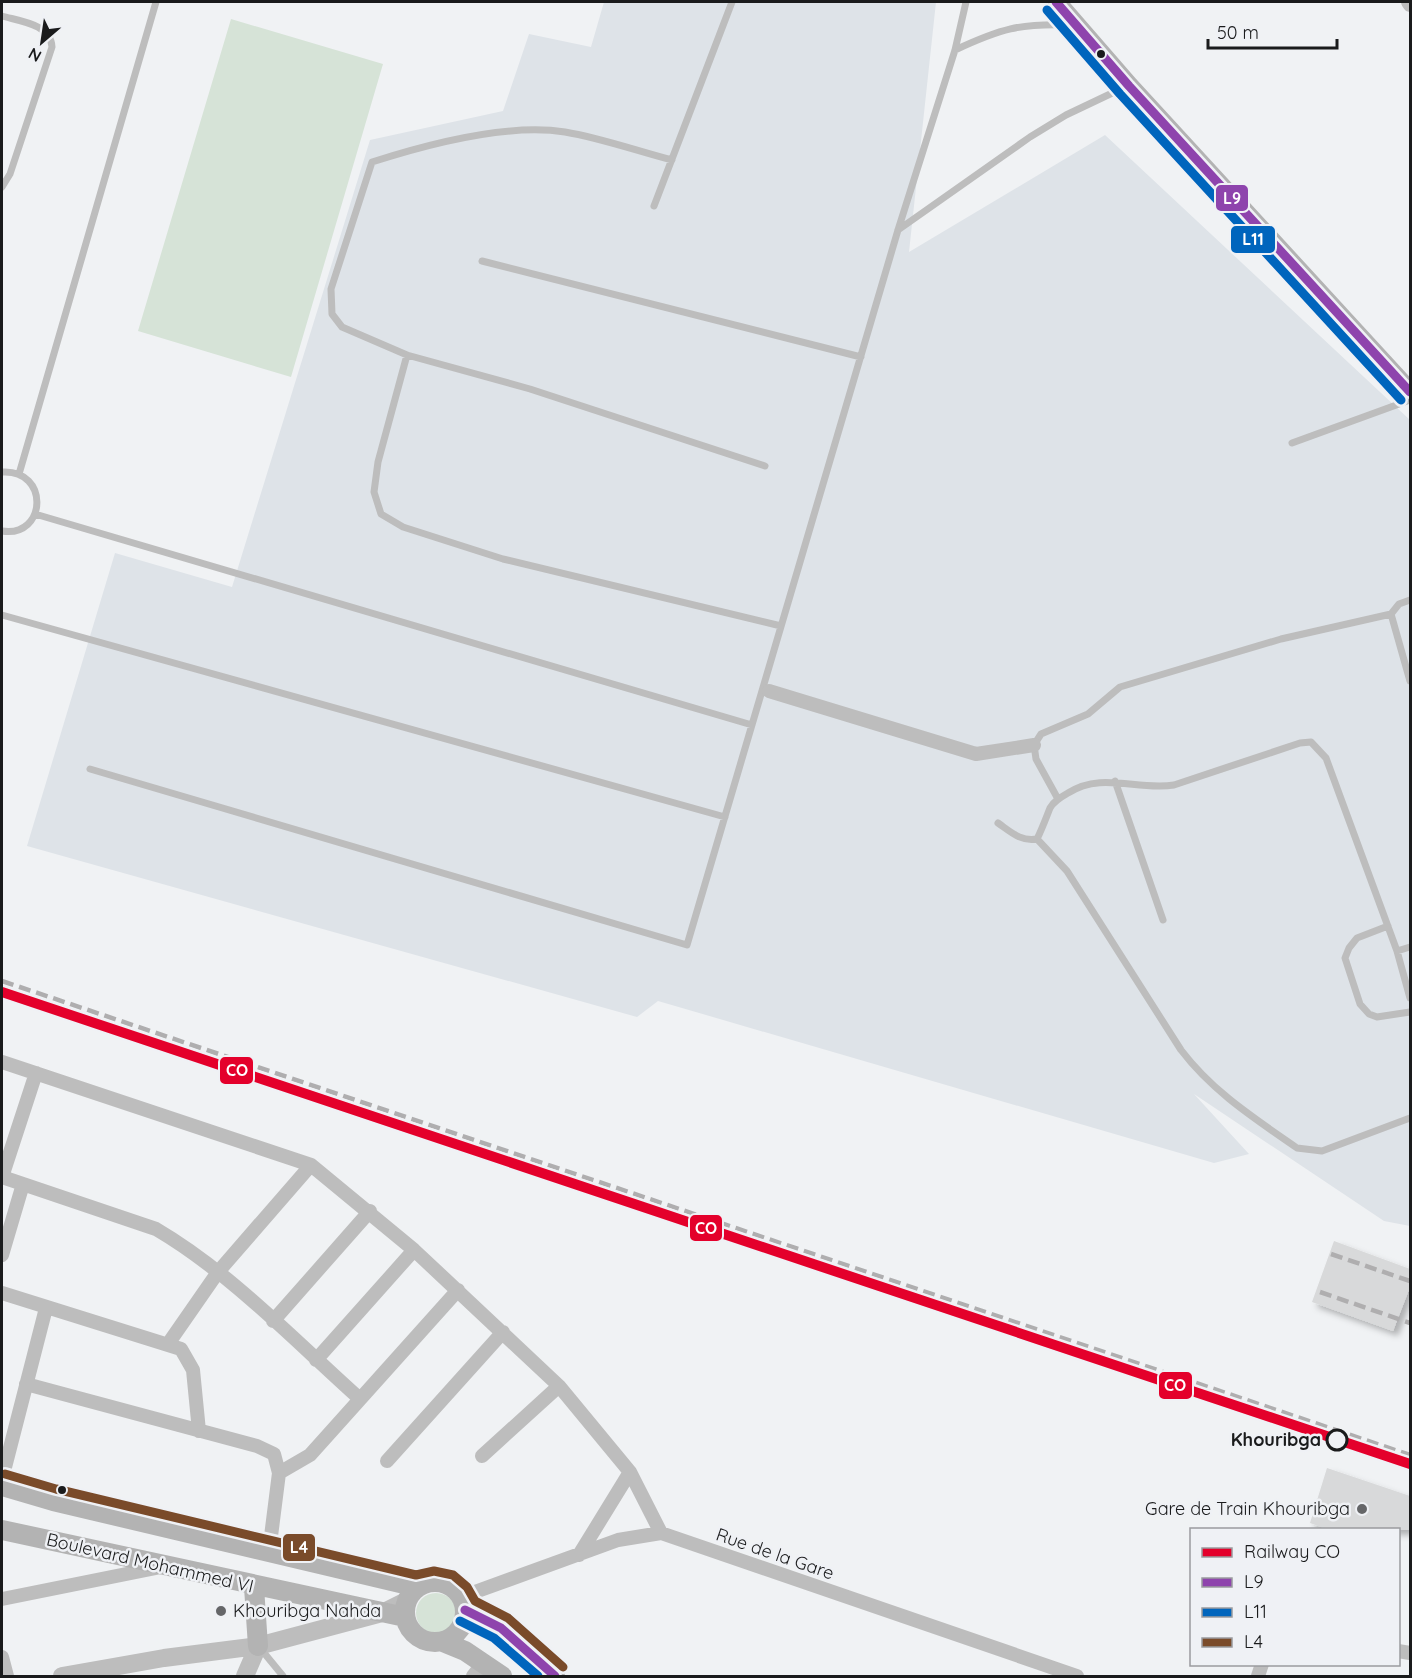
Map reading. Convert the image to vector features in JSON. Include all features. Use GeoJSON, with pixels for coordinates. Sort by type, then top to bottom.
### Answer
{"type":"FeatureCollection","features":[{"type":"Feature","properties":{"kind":"main road"},"geometry":{"type":"LineString","coordinates":[[1056,2],[1129,86],[1410,392]]}},
{"type":"Feature","properties":{"kind":"main road","name":"Boulevard Mohammed VI"},"geometry":{"type":"LineString","coordinates":[[2,1486],[53,1502],[269,1552],[409,1602]]}},
{"type":"Feature","properties":{"kind":"main road","name":"Boulevard Mohammed VI"},"geometry":{"type":"LineString","coordinates":[[2,1530],[254,1587],[382,1613],[409,1602]]}},
{"type":"Feature","properties":{"kind":"main road"},"geometry":{"type":"LineString","coordinates":[[463,1604],[462,1627],[450,1639],[430,1642],[418,1638],[409,1629],[409,1602],[428,1582],[441,1582],[453,1587],[463,1604],[501,1628],[555,1677]]}},
{"type":"Feature","properties":{"kind":"main road"},"geometry":{"type":"LineString","coordinates":[[254,1587],[258,1646]]}},
{"type":"Feature","properties":{"kind":"main road"},"geometry":{"type":"LineString","coordinates":[[442,1642],[478,1670],[502,1677]]}},
{"type":"Feature","properties":{"kind":"street"},"geometry":{"type":"LineString","coordinates":[[769,691],[976,754],[1034,745]]}},
{"type":"Feature","properties":{"kind":"street"},"geometry":{"type":"LineString","coordinates":[[2,1062],[311,1165],[370,1211],[414,1250],[559,1386],[630,1472],[661,1533]]}},
{"type":"Feature","properties":{"kind":"street"},"geometry":{"type":"LineString","coordinates":[[36,1073],[2,1177],[156,1229],[218,1272],[360,1399]]}},
{"type":"Feature","properties":{"kind":"street"},"geometry":{"type":"LineString","coordinates":[[168,1344],[218,1272],[311,1165]]}},
{"type":"Feature","properties":{"kind":"street"},"geometry":{"type":"LineString","coordinates":[[2,1255],[22,1184]]}},
{"type":"Feature","properties":{"kind":"street"},"geometry":{"type":"LineString","coordinates":[[273,1321],[370,1211]]}},
{"type":"Feature","properties":{"kind":"street"},"geometry":{"type":"LineString","coordinates":[[316,1360],[414,1250]]}},
{"type":"Feature","properties":{"kind":"street"},"geometry":{"type":"LineString","coordinates":[[279,1473],[310,1455],[458,1290]]}},
{"type":"Feature","properties":{"kind":"street"},"geometry":{"type":"LineString","coordinates":[[2,1293],[182,1348],[193,1370],[199,1431]]}},
{"type":"Feature","properties":{"kind":"street"},"geometry":{"type":"LineString","coordinates":[[2,1479],[46,1308]]}},
{"type":"Feature","properties":{"kind":"street"},"geometry":{"type":"LineString","coordinates":[[387,1461],[503,1332]]}},
{"type":"Feature","properties":{"kind":"street"},"geometry":{"type":"LineString","coordinates":[[26,1384],[267,1449],[274,1454],[279,1473],[269,1552]]}},
{"type":"Feature","properties":{"kind":"street"},"geometry":{"type":"LineString","coordinates":[[482,1455],[559,1386]]}},
{"type":"Feature","properties":{"kind":"street"},"geometry":{"type":"LineString","coordinates":[[579,1555],[630,1472]]}},
{"type":"Feature","properties":{"kind":"street","name":"Rue de la Gare"},"geometry":{"type":"LineString","coordinates":[[463,1604],[618,1540],[661,1533],[1077,1677]]}},
{"type":"Feature","properties":{"kind":"street"},"geometry":{"type":"LineString","coordinates":[[2,1599],[165,1567]]}},
{"type":"Feature","properties":{"kind":"street"},"geometry":{"type":"LineString","coordinates":[[62,1677],[164,1658],[258,1646],[382,1613]]}},
{"type":"Feature","properties":{"kind":"street"},"geometry":{"type":"LineString","coordinates":[[245,1677],[258,1646]]}},
{"type":"Feature","properties":{"kind":"street"},"geometry":{"type":"LineString","coordinates":[[2,1657],[7,1677]]}},
{"type":"Feature","properties":{"kind":"lane"},"geometry":{"type":"LineString","coordinates":[[19,474],[156,2]]}},
{"type":"Feature","properties":{"kind":"lane"},"geometry":{"type":"LineString","coordinates":[[654,206],[732,2]]}},
{"type":"Feature","properties":{"kind":"lane"},"geometry":{"type":"LineString","coordinates":[[90,769],[687,945],[898,230],[955,50],[966,2]]}},
{"type":"Feature","properties":{"kind":"lane"},"geometry":{"type":"LineString","coordinates":[[2,16],[44,30],[52,41],[52,47],[10,174],[2,187]]}},
{"type":"Feature","properties":{"kind":"lane"},"geometry":{"type":"LineString","coordinates":[[955,50],[1013,26],[1032,23],[1075,25]]}},
{"type":"Feature","properties":{"kind":"lane"},"geometry":{"type":"LineString","coordinates":[[898,230],[1030,137],[1066,115],[1129,86]]}},
{"type":"Feature","properties":{"kind":"lane"},"geometry":{"type":"LineString","coordinates":[[672,159],[565,132],[515,129],[403,152],[372,162],[331,289],[332,314],[342,327],[407,355],[530,389],[765,466]]}},
{"type":"Feature","properties":{"kind":"lane"},"geometry":{"type":"LineString","coordinates":[[482,261],[861,357]]}},
{"type":"Feature","properties":{"kind":"lane"},"geometry":{"type":"LineString","coordinates":[[407,355],[378,462],[374,492],[381,514],[403,527],[503,559],[781,626]]}},
{"type":"Feature","properties":{"kind":"lane"},"geometry":{"type":"LineString","coordinates":[[1292,443],[1410,400]]}},
{"type":"Feature","properties":{"kind":"lane"},"geometry":{"type":"LineString","coordinates":[[2,472],[19,474],[33,486],[37,495],[35,514],[23,528],[2,531]]}},
{"type":"Feature","properties":{"kind":"lane"},"geometry":{"type":"LineString","coordinates":[[35,514],[752,725]]}},
{"type":"Feature","properties":{"kind":"lane"},"geometry":{"type":"LineString","coordinates":[[1058,799],[1036,759],[1034,745],[1041,734],[1088,714],[1120,687],[1281,639],[1391,614],[1399,604],[1410,600]]}},
{"type":"Feature","properties":{"kind":"lane"},"geometry":{"type":"LineString","coordinates":[[1391,614],[1410,681]]}},
{"type":"Feature","properties":{"kind":"lane"},"geometry":{"type":"LineString","coordinates":[[2,615],[725,817]]}},
{"type":"Feature","properties":{"kind":"lane"},"geometry":{"type":"LineString","coordinates":[[1037,839],[1050,809],[1058,799],[1076,788],[1095,781],[1115,781],[1159,787],[1300,743],[1311,742],[1326,758],[1397,951],[1410,998]]}},
{"type":"Feature","properties":{"kind":"lane"},"geometry":{"type":"LineString","coordinates":[[1115,781],[1163,920]]}},
{"type":"Feature","properties":{"kind":"lane"},"geometry":{"type":"LineString","coordinates":[[998,823],[1015,836],[1028,840],[1037,839]]}},
{"type":"Feature","properties":{"kind":"lane"},"geometry":{"type":"LineString","coordinates":[[1037,839],[1067,871],[1181,1050],[1199,1074],[1228,1101],[1297,1148],[1310,1151],[1322,1150],[1410,1118]]}},
{"type":"Feature","properties":{"kind":"lane"},"geometry":{"type":"LineString","coordinates":[[1388,926],[1357,938],[1352,942],[1345,958],[1363,1009],[1377,1017],[1410,1012]]}},
{"type":"Feature","properties":{"kind":"lane"},"geometry":{"type":"LineString","coordinates":[[1397,951],[1410,946]]}},
{"type":"Feature","properties":{"kind":"lane"},"geometry":{"type":"LineString","coordinates":[[258,1646],[283,1677]]}},
{"type":"Feature","properties":{"kind":"shaded area"},"geometry":{"type":"Polygon","coordinates":[[[604,2],[936,2],[909,252],[1105,135],[1410,420],[1410,1226],[1384,1221],[1194,1094],[1249,1154],[1214,1163],[658,1001],[637,1017],[27,846],[115,553],[232,587],[370,140],[503,111],[529,34],[591,47],[604,2]]]}},
{"type":"Feature","properties":{"kind":"shaded area"},"geometry":{"type":"Polygon","coordinates":[[[231,19],[383,64],[291,377],[138,331],[231,19]]]}},
{"type":"Feature","properties":{"kind":"shaded area"},"geometry":{"type":"Polygon","coordinates":[[[436,1593],[450,1599],[456,1613],[450,1627],[436,1633],[422,1627],[416,1613],[422,1599],[436,1593]]]}},
{"type":"Feature","properties":{"kind":"building"},"geometry":{"type":"Polygon","coordinates":[[[1334,1241],[1410,1269],[1410,1287],[1393,1331],[1312,1302],[1334,1241]]]}},
{"type":"Feature","properties":{"kind":"building","name":"Gare de Train Khouribga"},"geometry":{"type":"Polygon","coordinates":[[[1327,1468],[1410,1496],[1410,1530],[1324,1528],[1310,1523],[1327,1468]]]}},
{"type":"Feature","properties":{"kind":"railway"},"geometry":{"type":"LineString","coordinates":[[2,981],[1410,1455]]}},
{"type":"Feature","properties":{"kind":"railway"},"geometry":{"type":"LineString","coordinates":[[1331,1254],[1410,1281]]}},
{"type":"Feature","properties":{"kind":"railway"},"geometry":{"type":"LineString","coordinates":[[1320,1292],[1410,1323]]}},
{"type":"Feature","properties":{"kind":"rail line","name":"CO"},"geometry":{"type":"LineString","coordinates":[[2,992],[1410,1464]]}},
{"type":"Feature","properties":{"kind":"transit line","name":"L9"},"geometry":{"type":"LineString","coordinates":[[1056,2],[1129,86],[1410,392]]}},
{"type":"Feature","properties":{"kind":"transit line","name":"L11"},"geometry":{"type":"LineString","coordinates":[[1047,10],[1120,94],[1401,400]]}},
{"type":"Feature","properties":{"kind":"transit line","name":"L4"},"geometry":{"type":"LineString","coordinates":[[5,1474],[56,1489],[416,1575],[434,1571],[453,1575],[467,1587],[475,1601],[508,1618],[563,1667]]}},
{"type":"Feature","properties":{"kind":"transit line","name":"L9"},"geometry":{"type":"LineString","coordinates":[[465,1610],[501,1628],[555,1676]]}},
{"type":"Feature","properties":{"kind":"transit line","name":"L11"},"geometry":{"type":"LineString","coordinates":[[460,1621],[494,1638],[538,1676]]}},
{"type":"Feature","properties":{"kind":"place","name":"Khouribga"},"geometry":{"type":"Point","coordinates":[1337,1440]}},
{"type":"Feature","properties":{"kind":"place","name":"Gare de Train Khouribga"},"geometry":{"type":"Point","coordinates":[1362,1509]}},
{"type":"Feature","properties":{"kind":"place","name":"Khouribga Nahda"},"geometry":{"type":"Point","coordinates":[221,1611]}}]}
